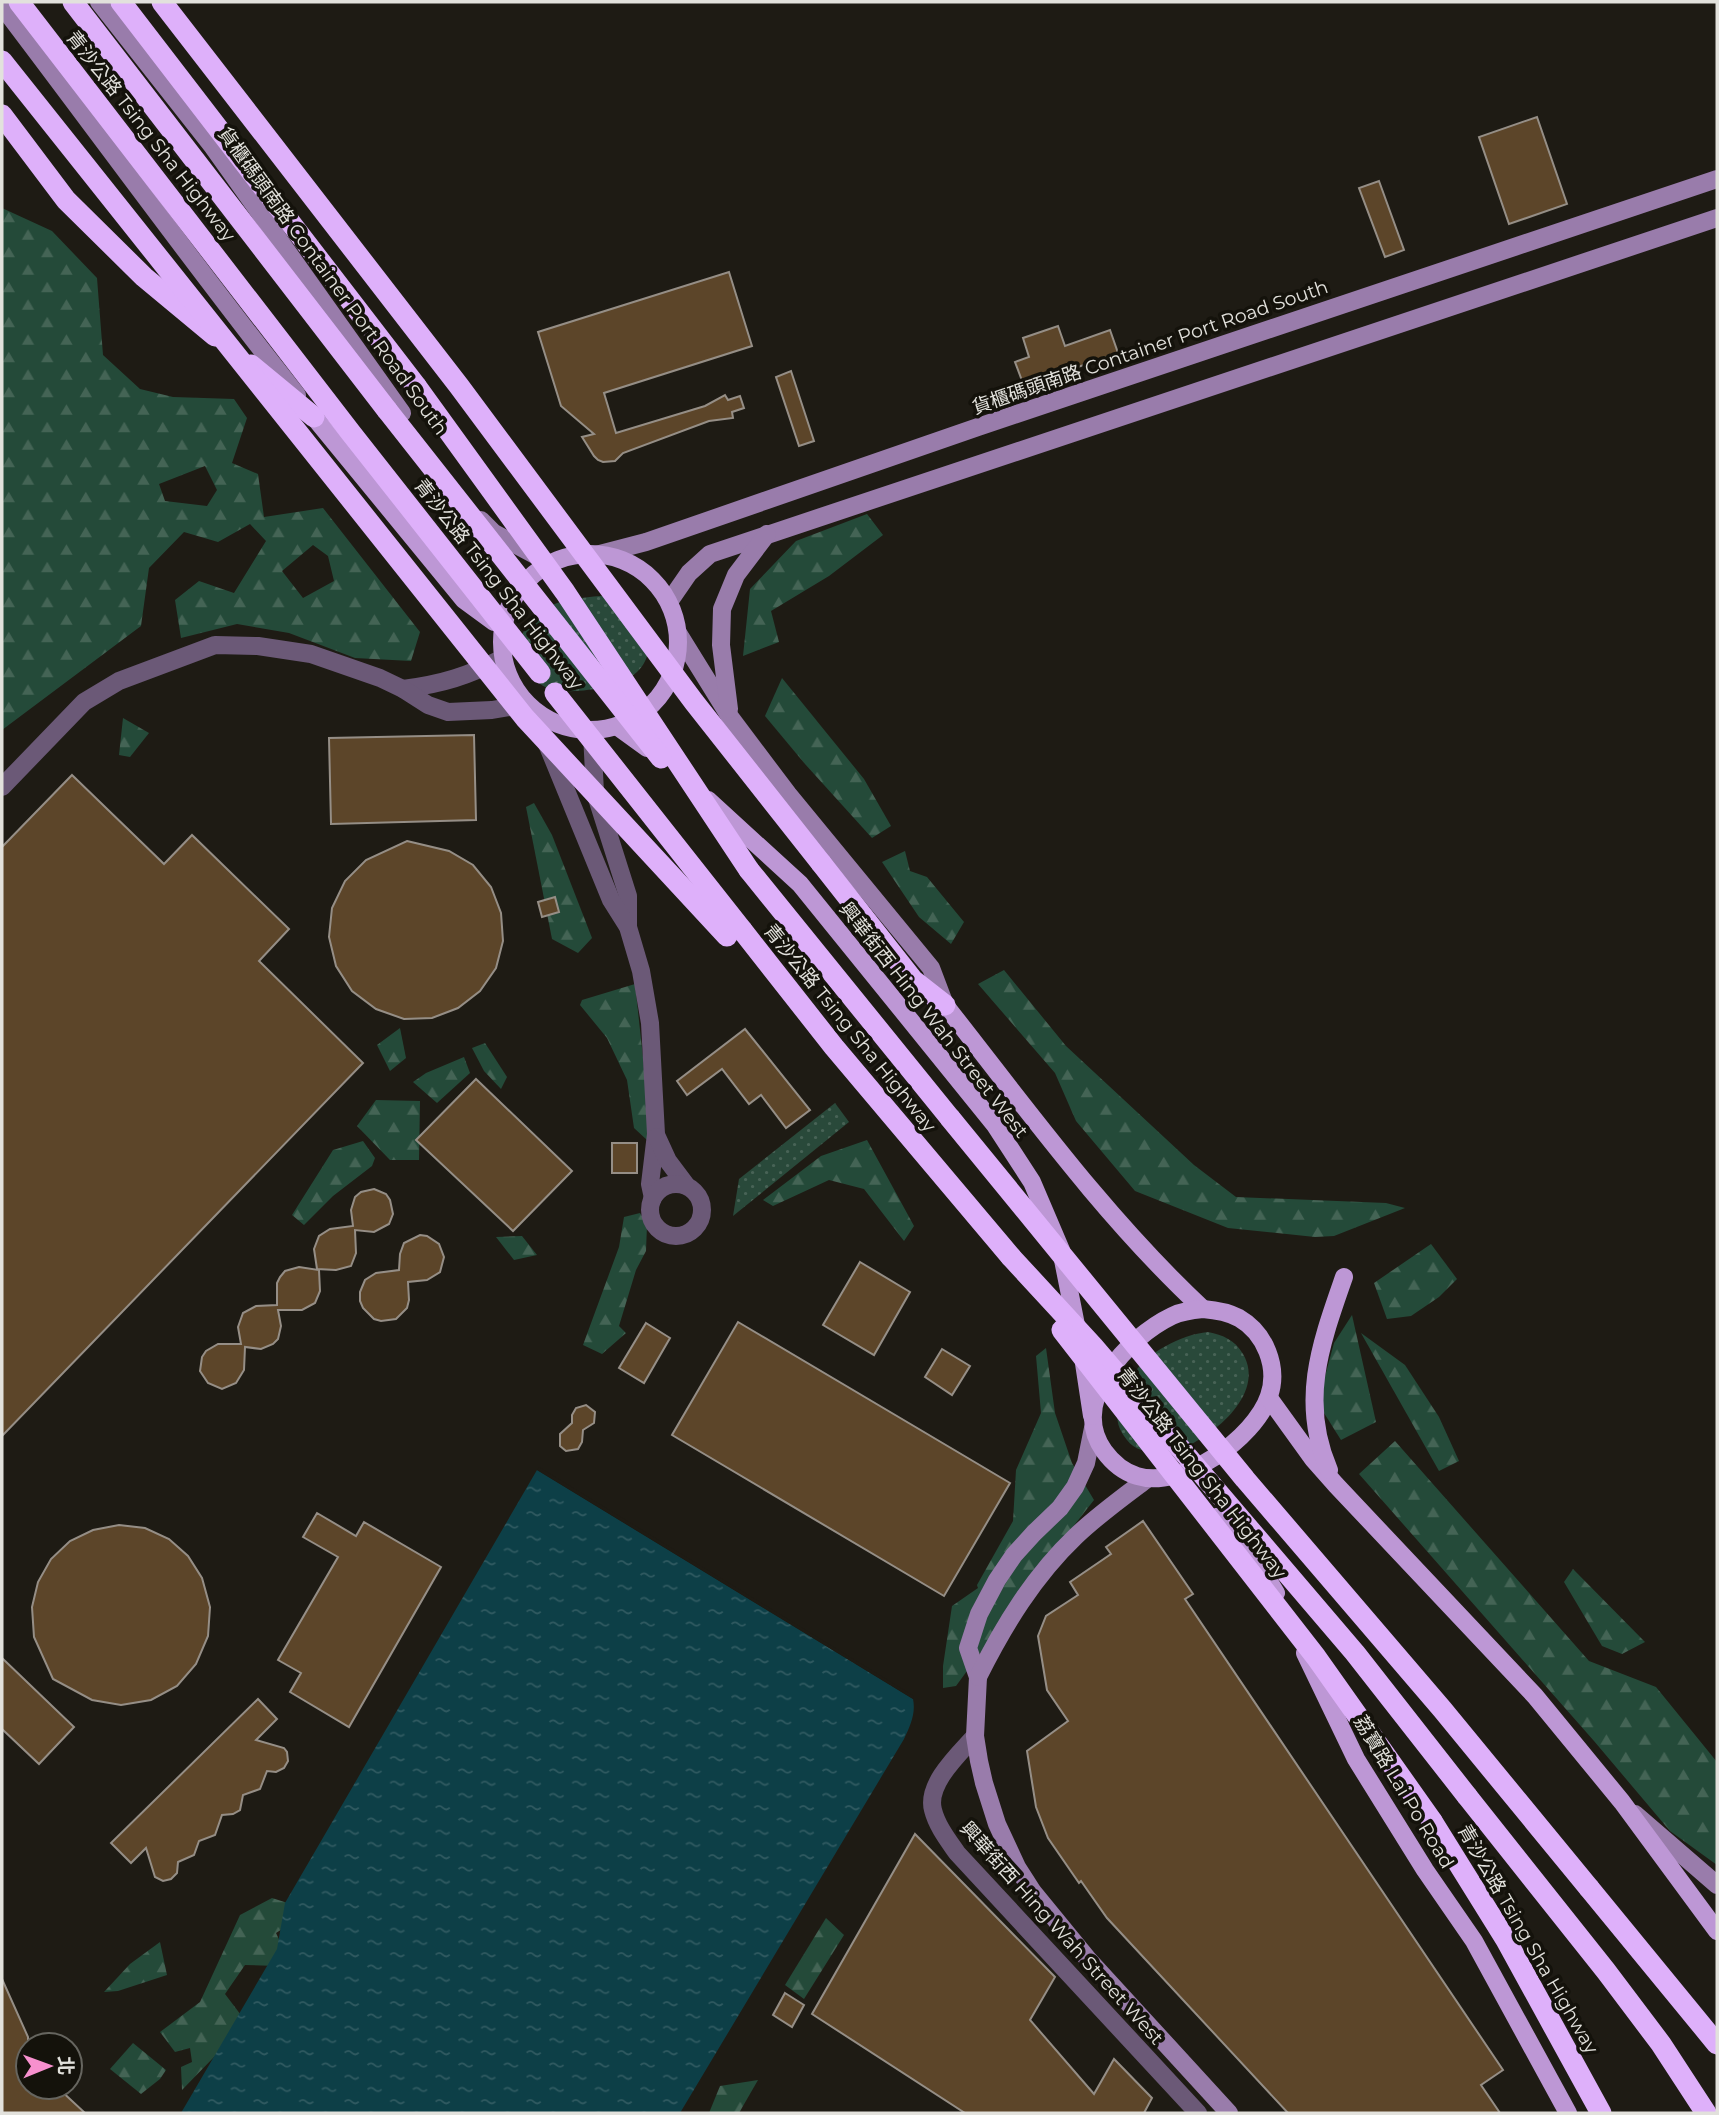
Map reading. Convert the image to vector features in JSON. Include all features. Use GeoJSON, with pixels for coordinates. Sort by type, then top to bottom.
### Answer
{"type":"FeatureCollection","features":[{"type":"Feature","properties":{"kind":"highway","name":"青沙公路 Tsing Sha Highway"},"geometry":{"type":"LineString","coordinates":[[19,2],[351,433],[834,1047],[1010,1257],[1080,1354],[1316,1657],[1382,1748],[1457,1861],[1506,1940],[1601,2113]]}},
{"type":"Feature","properties":{"kind":"highway","name":"青沙公路 Tsing Sha Highway"},"geometry":{"type":"LineString","coordinates":[[73,2],[387,410],[748,870],[1211,1438],[1325,1575],[1442,1709],[1717,2044]]}},
{"type":"Feature","properties":{"kind":"highway"},"geometry":{"type":"LineString","coordinates":[[121,2],[432,408],[565,592],[748,870]]}},
{"type":"Feature","properties":{"kind":"highway"},"geometry":{"type":"LineString","coordinates":[[162,2],[459,386],[694,702],[913,980],[945,1005]]}},
{"type":"Feature","properties":{"kind":"highway"},"geometry":{"type":"LineString","coordinates":[[2,61],[525,718],[834,1047]]}},
{"type":"Feature","properties":{"kind":"highway"},"geometry":{"type":"LineString","coordinates":[[2,116],[65,200],[144,277],[314,417]]}},
{"type":"Feature","properties":{"kind":"highway"},"geometry":{"type":"LineString","coordinates":[[1010,1257],[1093,1346],[1355,1653],[1606,1971],[1661,2044],[1706,2113]]}},
{"type":"Feature","properties":{"kind":"main road"},"geometry":{"type":"LineString","coordinates":[[314,417],[464,600],[502,628]]}},
{"type":"Feature","properties":{"kind":"main road"},"geometry":{"type":"LineString","coordinates":[[596,555],[628,564],[654,580],[669,602],[678,633],[676,663],[664,691],[644,713],[618,727],[592,731],[562,726],[531,708],[512,683],[503,658],[502,628],[509,606],[521,586],[550,562],[596,555]]}},
{"type":"Feature","properties":{"kind":"main road","name":"興華街西 Hing Wah Street West"},"geometry":{"type":"LineString","coordinates":[[618,727],[741,828],[800,884],[995,1125],[1032,1182],[1061,1250],[1093,1422]]}},
{"type":"Feature","properties":{"kind":"main road","name":"興華街西 Hing Wah Street West"},"geometry":{"type":"LineString","coordinates":[[945,1005],[1128,1232],[1203,1309]]}},
{"type":"Feature","properties":{"kind":"main road"},"geometry":{"type":"LineString","coordinates":[[1336,1485],[1322,1455],[1317,1434],[1314,1390],[1318,1355],[1343,1277]]}},
{"type":"Feature","properties":{"kind":"main road"},"geometry":{"type":"LineString","coordinates":[[1185,1311],[1219,1311],[1238,1318],[1260,1337],[1270,1360],[1272,1373],[1269,1398],[1258,1416],[1228,1447],[1184,1473],[1155,1478],[1134,1475],[1113,1461],[1096,1440],[1093,1422],[1098,1393],[1108,1371],[1123,1352],[1170,1317],[1185,1311]]}},
{"type":"Feature","properties":{"kind":"main road"},"geometry":{"type":"LineString","coordinates":[[1269,1398],[1313,1459],[1336,1485],[1535,1696],[1622,1802],[1717,1931]]}},
{"type":"Feature","properties":{"kind":"main road","name":"荔寶路 Lai Po Road"},"geometry":{"type":"LineString","coordinates":[[1155,1478],[1214,1515],[1233,1532],[1258,1563],[1282,1604],[1356,1759],[1425,1870],[1474,1941],[1568,2113]]}},
{"type":"Feature","properties":{"kind":"street","name":"貨櫃碼頭南路 Container Port Road South"},"geometry":{"type":"LineString","coordinates":[[99,2],[213,147],[468,507],[494,533],[550,562]]}},
{"type":"Feature","properties":{"kind":"street"},"geometry":{"type":"LineString","coordinates":[[2,6],[223,302],[314,417]]}},
{"type":"Feature","properties":{"kind":"street","name":"貨櫃碼頭南路 Container Port Road South"},"geometry":{"type":"LineString","coordinates":[[596,555],[646,542],[978,427],[1717,179]]}},
{"type":"Feature","properties":{"kind":"street"},"geometry":{"type":"LineString","coordinates":[[669,602],[689,573],[710,554],[1717,218]]}},
{"type":"Feature","properties":{"kind":"street"},"geometry":{"type":"LineString","coordinates":[[730,717],[721,645],[722,609],[736,575],[767,534]]}},
{"type":"Feature","properties":{"kind":"street","name":"興華街西 Hing Wah Street West"},"geometry":{"type":"LineString","coordinates":[[678,633],[730,717],[788,794],[931,968],[945,1005]]}},
{"type":"Feature","properties":{"kind":"street"},"geometry":{"type":"LineString","coordinates":[[2,787],[84,702],[119,681],[215,645],[258,646],[312,654],[380,678],[428,705],[447,712],[531,708],[611,900],[628,927],[641,971],[650,1023],[656,1134],[650,1184],[653,1198],[651,1214],[658,1228],[672,1236],[688,1233],[695,1228],[702,1212],[697,1195],[668,1161],[656,1134]]}},
{"type":"Feature","properties":{"kind":"street"},"geometry":{"type":"LineString","coordinates":[[403,689],[470,675],[503,658]]}},
{"type":"Feature","properties":{"kind":"street"},"geometry":{"type":"LineString","coordinates":[[592,731],[594,792],[628,896],[628,927]]}},
{"type":"Feature","properties":{"kind":"street"},"geometry":{"type":"LineString","coordinates":[[653,1198],[663,1187],[671,1184],[686,1185]]}},
{"type":"Feature","properties":{"kind":"street","name":"興華街西 Hing Wah Street West"},"geometry":{"type":"LineString","coordinates":[[1093,1422],[1086,1463],[1075,1487],[1060,1508],[1014,1555],[997,1580],[979,1614],[968,1648],[978,1676],[975,1736],[984,1783],[991,1807],[1017,1867],[1032,1892],[1087,1958],[1229,2113]]}},
{"type":"Feature","properties":{"kind":"street","name":"興華街西 Hing Wah Street West"},"geometry":{"type":"LineString","coordinates":[[978,1676],[1018,1606],[1055,1558],[1104,1511],[1155,1478]]}},
{"type":"Feature","properties":{"kind":"street","name":"興華街西 Hing Wah Street West"},"geometry":{"type":"LineString","coordinates":[[975,1736],[940,1776],[934,1791],[932,1808],[942,1832],[957,1853],[1198,2113]]}},
{"type":"Feature","properties":{"kind":"street"},"geometry":{"type":"LineString","coordinates":[[1622,1802],[1717,1885]]}},
{"type":"Feature","properties":{"kind":"green space"},"geometry":{"type":"Polygon","coordinates":[[[2,208],[52,231],[97,278],[103,355],[140,389],[173,397],[234,399],[247,418],[232,463],[258,474],[264,517],[323,508],[420,632],[411,661],[355,658],[289,633],[237,624],[181,638],[175,600],[199,581],[234,593],[266,541],[250,524],[218,542],[184,532],[149,568],[141,626],[2,730],[2,208]],[[205,466],[159,484],[165,501],[207,506],[217,490],[205,466]],[[313,545],[282,571],[303,598],[334,581],[328,556],[313,545]]]}},
{"type":"Feature","properties":{"kind":"green space"},"geometry":{"type":"Polygon","coordinates":[[[867,514],[883,535],[829,576],[771,611],[779,642],[743,656],[750,589],[796,541],[867,514]]]}},
{"type":"Feature","properties":{"kind":"green space"},"geometry":{"type":"Polygon","coordinates":[[[600,596],[612,597],[650,648],[642,667],[629,678],[596,689],[560,691],[541,685],[536,681],[521,638],[526,626],[543,610],[553,605],[600,596]]]}},
{"type":"Feature","properties":{"kind":"green space"},"geometry":{"type":"Polygon","coordinates":[[[782,678],[864,779],[891,826],[872,838],[765,716],[782,678]]]}},
{"type":"Feature","properties":{"kind":"green space"},"geometry":{"type":"Polygon","coordinates":[[[123,718],[149,733],[130,757],[119,755],[123,718]]]}},
{"type":"Feature","properties":{"kind":"green space"},"geometry":{"type":"Polygon","coordinates":[[[534,803],[552,835],[592,938],[578,953],[552,939],[526,807],[534,803]]]}},
{"type":"Feature","properties":{"kind":"green space"},"geometry":{"type":"Polygon","coordinates":[[[905,851],[910,871],[927,877],[964,922],[951,944],[919,917],[882,862],[905,851]]]}},
{"type":"Feature","properties":{"kind":"green space"},"geometry":{"type":"Polygon","coordinates":[[[1004,970],[1066,1046],[1194,1165],[1236,1197],[1386,1203],[1405,1208],[1334,1236],[1315,1237],[1228,1228],[1135,1191],[1076,1121],[1055,1073],[978,984],[1004,970]]]}},
{"type":"Feature","properties":{"kind":"green space"},"geometry":{"type":"Polygon","coordinates":[[[635,984],[647,1094],[647,1140],[634,1128],[627,1080],[607,1038],[580,1005],[582,1000],[635,984]]]}},
{"type":"Feature","properties":{"kind":"green space"},"geometry":{"type":"Polygon","coordinates":[[[400,1028],[406,1058],[390,1071],[377,1045],[400,1028]]]}},
{"type":"Feature","properties":{"kind":"green space"},"geometry":{"type":"Polygon","coordinates":[[[485,1043],[507,1077],[501,1089],[484,1071],[472,1048],[485,1043]]]}},
{"type":"Feature","properties":{"kind":"green space"},"geometry":{"type":"Polygon","coordinates":[[[464,1057],[470,1073],[437,1103],[413,1082],[426,1073],[464,1057]]]}},
{"type":"Feature","properties":{"kind":"green space"},"geometry":{"type":"Polygon","coordinates":[[[376,1100],[420,1101],[419,1160],[390,1160],[357,1126],[376,1100]]]}},
{"type":"Feature","properties":{"kind":"green space"},"geometry":{"type":"Polygon","coordinates":[[[835,1103],[849,1122],[733,1216],[739,1179],[835,1103]]]}},
{"type":"Feature","properties":{"kind":"green space"},"geometry":{"type":"Polygon","coordinates":[[[867,1140],[914,1226],[904,1241],[864,1189],[829,1180],[773,1206],[763,1200],[821,1156],[867,1140]]]}},
{"type":"Feature","properties":{"kind":"green space"},"geometry":{"type":"Polygon","coordinates":[[[363,1141],[375,1158],[372,1166],[333,1196],[304,1225],[292,1215],[333,1150],[363,1141]]]}},
{"type":"Feature","properties":{"kind":"green space"},"geometry":{"type":"Polygon","coordinates":[[[640,1213],[647,1225],[646,1251],[636,1270],[619,1326],[626,1333],[602,1354],[583,1345],[619,1247],[624,1217],[640,1213]]]}},
{"type":"Feature","properties":{"kind":"green space"},"geometry":{"type":"Polygon","coordinates":[[[522,1236],[537,1255],[514,1260],[496,1237],[522,1236]]]}},
{"type":"Feature","properties":{"kind":"green space"},"geometry":{"type":"Polygon","coordinates":[[[1431,1244],[1457,1279],[1439,1297],[1411,1316],[1387,1319],[1374,1283],[1431,1244]]]}},
{"type":"Feature","properties":{"kind":"green space"},"geometry":{"type":"Polygon","coordinates":[[[1352,1315],[1376,1422],[1341,1440],[1324,1413],[1321,1391],[1334,1343],[1352,1315]]]}},
{"type":"Feature","properties":{"kind":"green space"},"geometry":{"type":"Polygon","coordinates":[[[1208,1332],[1228,1339],[1243,1354],[1248,1369],[1247,1385],[1241,1400],[1218,1426],[1204,1437],[1176,1451],[1150,1452],[1133,1446],[1121,1431],[1118,1416],[1121,1401],[1132,1376],[1147,1359],[1166,1346],[1208,1332]]]}},
{"type":"Feature","properties":{"kind":"green space"},"geometry":{"type":"Polygon","coordinates":[[[1361,1333],[1405,1365],[1439,1417],[1459,1461],[1439,1471],[1361,1333]]]}},
{"type":"Feature","properties":{"kind":"green space"},"geometry":{"type":"Polygon","coordinates":[[[1046,1348],[1055,1413],[1072,1463],[1094,1500],[956,1686],[943,1688],[943,1666],[952,1606],[978,1588],[977,1585],[1013,1521],[1016,1470],[1041,1413],[1036,1356],[1046,1348]]]}},
{"type":"Feature","properties":{"kind":"green space"},"geometry":{"type":"Polygon","coordinates":[[[1395,1441],[1589,1661],[1656,1687],[1717,1762],[1717,1865],[1670,1831],[1359,1474],[1395,1441]]]}},
{"type":"Feature","properties":{"kind":"green space"},"geometry":{"type":"Polygon","coordinates":[[[1573,1569],[1645,1642],[1622,1654],[1602,1646],[1564,1582],[1573,1569]]]}},
{"type":"Feature","properties":{"kind":"green space"},"geometry":{"type":"Polygon","coordinates":[[[272,1898],[297,1906],[290,1924],[276,1933],[283,1948],[278,1966],[245,1965],[225,1994],[247,2023],[182,2090],[181,2067],[192,2062],[190,2048],[175,2052],[160,2032],[200,2002],[240,1915],[272,1898]]]}},
{"type":"Feature","properties":{"kind":"green space"},"geometry":{"type":"Polygon","coordinates":[[[826,1918],[844,1935],[804,1999],[785,1985],[826,1918]]]}},
{"type":"Feature","properties":{"kind":"green space"},"geometry":{"type":"Polygon","coordinates":[[[160,1942],[167,1975],[118,1991],[104,1992],[130,1964],[160,1942]]]}},
{"type":"Feature","properties":{"kind":"green space"},"geometry":{"type":"Polygon","coordinates":[[[133,2043],[166,2070],[160,2079],[141,2094],[110,2069],[133,2043]]]}},
{"type":"Feature","properties":{"kind":"green space"},"geometry":{"type":"Polygon","coordinates":[[[758,2080],[739,2113],[709,2113],[720,2086],[758,2080]]]}},
{"type":"Feature","properties":{"kind":"water"},"geometry":{"type":"Polygon","coordinates":[[[537,1470],[913,1699],[913,1715],[904,1739],[680,2113],[181,2113],[277,1949],[285,1903],[537,1470]]]}},
{"type":"Feature","properties":{"kind":"pier"},"geometry":{"type":"Polygon","coordinates":[[[539,1467],[914,1696],[913,1699],[537,1470],[539,1467]]]}},
{"type":"Feature","properties":{"kind":"building"},"geometry":{"type":"Polygon","coordinates":[[[1537,117],[1567,204],[1509,224],[1479,137],[1537,117]]]}},
{"type":"Feature","properties":{"kind":"building"},"geometry":{"type":"Polygon","coordinates":[[[1379,181],[1404,250],[1385,257],[1359,188],[1379,181]]]}},
{"type":"Feature","properties":{"kind":"building"},"geometry":{"type":"Polygon","coordinates":[[[729,272],[752,346],[604,393],[616,433],[705,406],[725,395],[728,400],[740,396],[744,408],[732,412],[733,418],[709,421],[623,453],[615,461],[598,460],[582,437],[594,434],[561,406],[538,332],[729,272]]]}},
{"type":"Feature","properties":{"kind":"building"},"geometry":{"type":"Polygon","coordinates":[[[1058,326],[1065,346],[1110,330],[1118,353],[1024,386],[1015,362],[1029,357],[1023,338],[1058,326]]]}},
{"type":"Feature","properties":{"kind":"building"},"geometry":{"type":"Polygon","coordinates":[[[791,371],[814,441],[799,446],[776,377],[791,371]]]}},
{"type":"Feature","properties":{"kind":"building"},"geometry":{"type":"Polygon","coordinates":[[[474,735],[476,820],[331,824],[329,738],[474,735]]]}},
{"type":"Feature","properties":{"kind":"building"},"geometry":{"type":"Polygon","coordinates":[[[72,775],[164,864],[192,835],[289,929],[259,961],[363,1063],[2,1436],[2,847],[72,775]]]}},
{"type":"Feature","properties":{"kind":"building"},"geometry":{"type":"Polygon","coordinates":[[[407,841],[449,851],[473,865],[491,887],[501,913],[503,941],[496,968],[480,991],[458,1008],[432,1018],[404,1019],[376,1009],[352,991],[336,966],[329,937],[332,908],[345,881],[366,860],[407,841]]]}},
{"type":"Feature","properties":{"kind":"building"},"geometry":{"type":"Polygon","coordinates":[[[555,897],[559,912],[542,917],[538,902],[555,897]]]}},
{"type":"Feature","properties":{"kind":"building"},"geometry":{"type":"Polygon","coordinates":[[[745,1029],[810,1110],[786,1128],[761,1095],[749,1104],[722,1069],[687,1095],[677,1081],[745,1029]]]}},
{"type":"Feature","properties":{"kind":"building"},"geometry":{"type":"Polygon","coordinates":[[[476,1079],[572,1171],[513,1231],[416,1140],[476,1079]]]}},
{"type":"Feature","properties":{"kind":"building"},"geometry":{"type":"Polygon","coordinates":[[[612,1143],[637,1143],[637,1173],[612,1173],[612,1143]]]}},
{"type":"Feature","properties":{"kind":"building"},"geometry":{"type":"Polygon","coordinates":[[[374,1189],[386,1194],[390,1200],[393,1214],[389,1224],[374,1232],[355,1230],[356,1253],[351,1266],[336,1270],[317,1269],[314,1249],[319,1236],[330,1229],[353,1226],[351,1210],[355,1197],[361,1192],[374,1189]]]}},
{"type":"Feature","properties":{"kind":"building"},"geometry":{"type":"Polygon","coordinates":[[[420,1235],[439,1244],[444,1257],[440,1272],[427,1280],[408,1282],[407,1308],[396,1319],[374,1319],[360,1301],[365,1280],[376,1273],[399,1270],[404,1243],[420,1235]]]}},
{"type":"Feature","properties":{"kind":"building"},"geometry":{"type":"Polygon","coordinates":[[[860,1262],[910,1292],[874,1355],[823,1325],[860,1262]]]}},
{"type":"Feature","properties":{"kind":"building"},"geometry":{"type":"Polygon","coordinates":[[[299,1267],[319,1270],[320,1291],[315,1303],[302,1310],[278,1310],[281,1326],[278,1339],[261,1349],[245,1347],[244,1370],[236,1383],[222,1389],[208,1383],[200,1371],[202,1357],[206,1351],[218,1344],[241,1344],[238,1327],[243,1313],[256,1306],[277,1305],[277,1283],[280,1277],[285,1271],[299,1267]]]}},
{"type":"Feature","properties":{"kind":"building"},"geometry":{"type":"Polygon","coordinates":[[[738,1322],[1010,1483],[944,1596],[672,1435],[738,1322]]]}},
{"type":"Feature","properties":{"kind":"building"},"geometry":{"type":"Polygon","coordinates":[[[646,1323],[670,1338],[644,1383],[619,1368],[646,1323]]]}},
{"type":"Feature","properties":{"kind":"building"},"geometry":{"type":"Polygon","coordinates":[[[942,1349],[970,1366],[952,1395],[925,1377],[942,1349]]]}},
{"type":"Feature","properties":{"kind":"building"},"geometry":{"type":"Polygon","coordinates":[[[586,1405],[595,1412],[594,1423],[583,1430],[578,1449],[566,1451],[560,1446],[560,1434],[572,1423],[576,1408],[586,1405]]]}},
{"type":"Feature","properties":{"kind":"building"},"geometry":{"type":"Polygon","coordinates":[[[317,1513],[356,1536],[364,1522],[441,1567],[349,1727],[290,1692],[301,1673],[278,1660],[338,1557],[303,1537],[317,1513]]]}},
{"type":"Feature","properties":{"kind":"building"},"geometry":{"type":"Polygon","coordinates":[[[1143,1521],[1193,1594],[1185,1599],[1503,2070],[1481,2085],[1500,2113],[1288,2113],[1107,1918],[1048,1838],[1036,1807],[1027,1751],[1068,1721],[1047,1690],[1038,1636],[1046,1616],[1078,1595],[1070,1582],[1111,1554],[1106,1547],[1143,1521]]]}},
{"type":"Feature","properties":{"kind":"building"},"geometry":{"type":"Polygon","coordinates":[[[119,1525],[145,1528],[169,1539],[188,1556],[202,1578],[210,1607],[208,1636],[196,1664],[177,1686],[151,1700],[121,1705],[92,1700],[53,1679],[34,1637],[32,1607],[38,1582],[51,1559],[70,1541],[93,1530],[119,1525]]]}},
{"type":"Feature","properties":{"kind":"building"},"geometry":{"type":"Polygon","coordinates":[[[2,1658],[74,1727],[39,1764],[2,1729],[2,1658]]]}},
{"type":"Feature","properties":{"kind":"building"},"geometry":{"type":"Polygon","coordinates":[[[258,1699],[277,1719],[256,1740],[284,1748],[288,1761],[284,1768],[276,1772],[267,1771],[260,1789],[243,1795],[240,1810],[222,1815],[215,1835],[199,1841],[194,1855],[178,1862],[177,1873],[171,1879],[163,1881],[155,1877],[146,1848],[131,1863],[111,1843],[258,1699]]]}},
{"type":"Feature","properties":{"kind":"building"},"geometry":{"type":"Polygon","coordinates":[[[915,1834],[1055,1977],[1030,2020],[1094,2094],[1114,2059],[1152,2098],[1144,2113],[965,2113],[812,2014],[915,1834]]]}},
{"type":"Feature","properties":{"kind":"building"},"geometry":{"type":"Polygon","coordinates":[[[2,1979],[25,2031],[14,2031],[14,2101],[72,2101],[85,2113],[2,2113],[2,1979]]]}},
{"type":"Feature","properties":{"kind":"building"},"geometry":{"type":"Polygon","coordinates":[[[785,1993],[804,2005],[792,2027],[773,2015],[785,1993]]]}}]}
